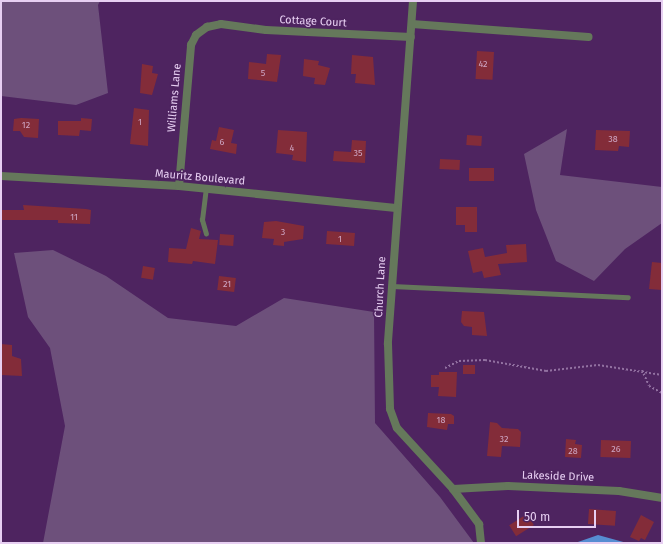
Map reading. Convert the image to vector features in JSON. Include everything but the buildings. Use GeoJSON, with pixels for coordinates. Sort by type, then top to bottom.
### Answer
{"type":"FeatureCollection","features":[{"type":"Feature","properties":{"kind":"street","name":"Church Lane"},"geometry":{"type":"LineString","coordinates":[[413,1],[396,208],[388,344],[390,410],[397,428],[453,489],[479,524],[481,543]]}},
{"type":"Feature","properties":{"kind":"street"},"geometry":{"type":"LineString","coordinates":[[412,24],[589,37]]}},
{"type":"Feature","properties":{"kind":"street","name":"Cottage Court"},"geometry":{"type":"LineString","coordinates":[[215,25],[411,37]]}},
{"type":"Feature","properties":{"kind":"street","name":"Williams Lane"},"geometry":{"type":"LineString","coordinates":[[179,186],[191,46],[196,35],[215,25]]}},
{"type":"Feature","properties":{"kind":"street","name":"Mauritz Boulevard"},"geometry":{"type":"LineString","coordinates":[[1,176],[179,186],[396,208]]}},
{"type":"Feature","properties":{"kind":"street","name":"Lakeside Drive"},"geometry":{"type":"LineString","coordinates":[[453,489],[508,486],[619,491],[662,498]]}},
{"type":"Feature","properties":{"kind":"lane"},"geometry":{"type":"LineString","coordinates":[[206,189],[202,220],[206,234]]}},
{"type":"Feature","properties":{"kind":"lane"},"geometry":{"type":"LineString","coordinates":[[392,286],[628,297]]}},
{"type":"Feature","properties":{"kind":"path"},"geometry":{"type":"LineString","coordinates":[[445,368],[458,361],[485,360],[546,371],[598,365],[662,374]]}},
{"type":"Feature","properties":{"kind":"path"},"geometry":{"type":"LineString","coordinates":[[642,370],[649,386],[662,393]]}},
{"type":"Feature","properties":{"kind":"shaded area"},"geometry":{"type":"Polygon","coordinates":[[[1,1],[100,1],[98,5],[108,93],[76,105],[1,96],[1,1]]]}},
{"type":"Feature","properties":{"kind":"shaded area"},"geometry":{"type":"Polygon","coordinates":[[[567,129],[560,175],[662,187],[662,223],[625,249],[594,281],[556,261],[536,210],[524,154],[567,129]]]}},
{"type":"Feature","properties":{"kind":"shaded area"},"geometry":{"type":"Polygon","coordinates":[[[53,250],[106,276],[168,318],[236,326],[284,298],[374,312],[375,423],[440,497],[474,543],[43,543],[65,426],[50,348],[28,317],[14,253],[53,250]]]}},
{"type":"Feature","properties":{"kind":"water"},"geometry":{"type":"Polygon","coordinates":[[[598,535],[627,543],[575,543],[598,535]]]}}]}
